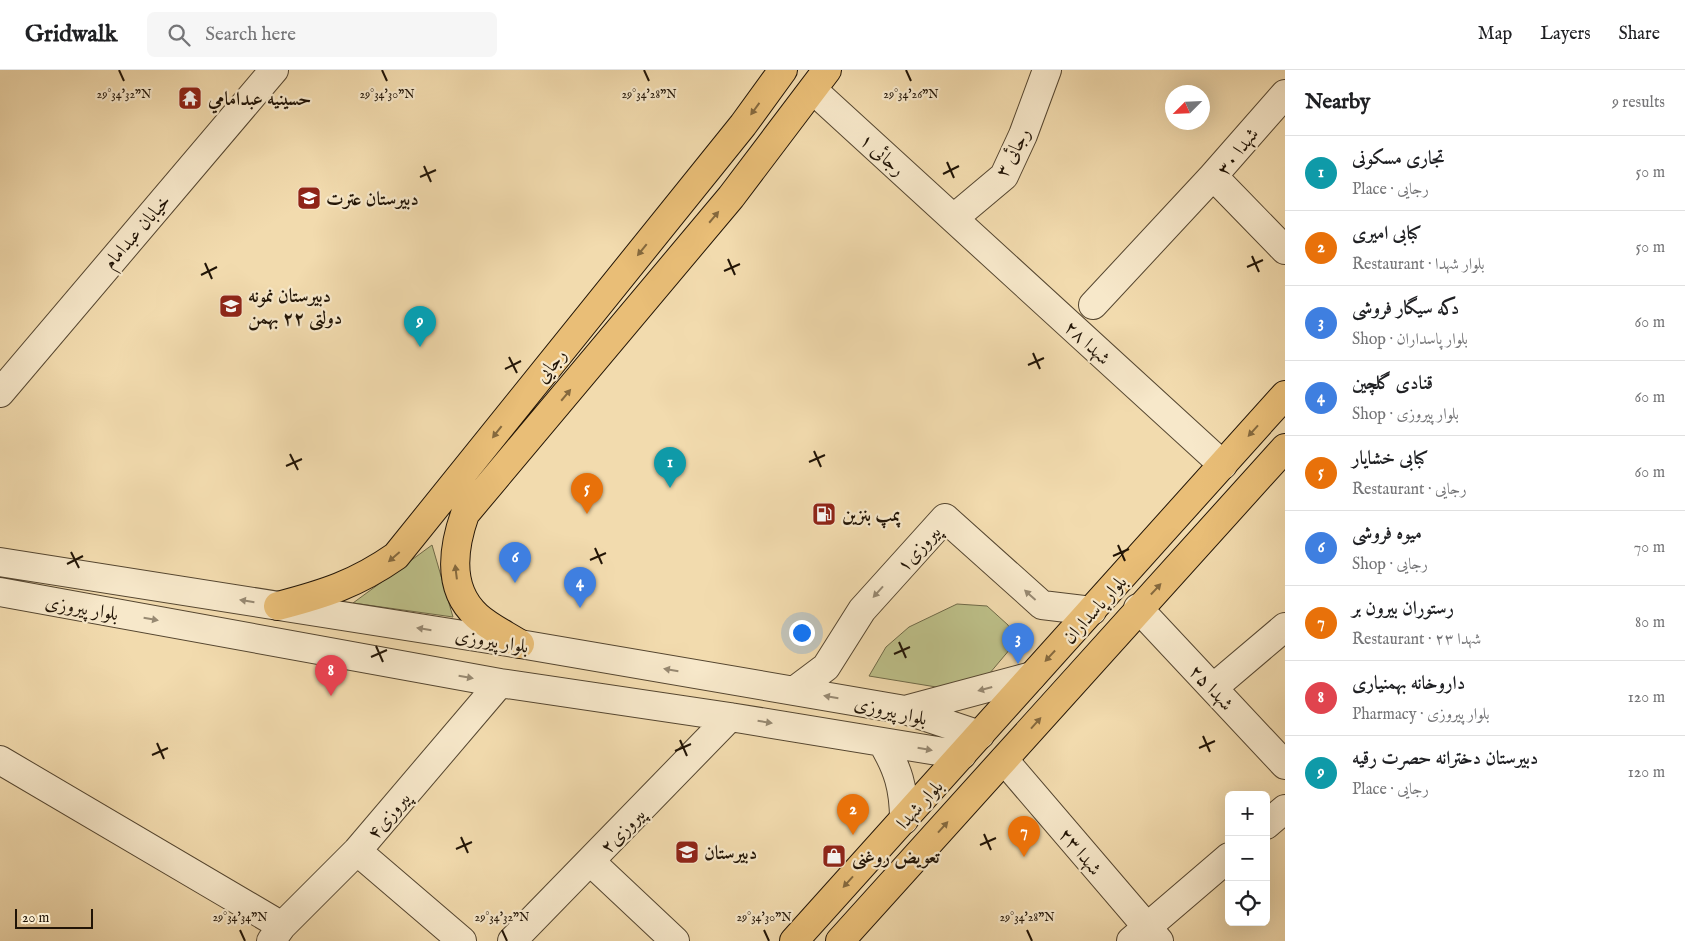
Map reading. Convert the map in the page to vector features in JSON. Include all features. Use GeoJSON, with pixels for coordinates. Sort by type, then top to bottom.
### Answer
{"type":"FeatureCollection","features":[{"type":"Feature","properties":{"kind":"main road","name":"رجایی"},"geometry":{"type":"LineString","coordinates":[[278,606],[330,593],[372,573],[396,556],[743,126],[783,70]]}},
{"type":"Feature","properties":{"kind":"main road","name":"رجایی"},"geometry":{"type":"LineString","coordinates":[[520,644],[478,616],[468,606],[457,581],[454,555],[465,514],[731,197],[820,80]]}},
{"type":"Feature","properties":{"kind":"main road"},"geometry":{"type":"LineString","coordinates":[[664,224],[689,247]]}},
{"type":"Feature","properties":{"kind":"main road","name":"بلوار پاسداران"},"geometry":{"type":"LineString","coordinates":[[962,755],[1285,395]]}},
{"type":"Feature","properties":{"kind":"main road"},"geometry":{"type":"LineString","coordinates":[[516,407],[538,428]]}},
{"type":"Feature","properties":{"kind":"main road","name":"بلوار پاسداران"},"geometry":{"type":"LineString","coordinates":[[1004,760],[1138,608],[1285,448]]}},
{"type":"Feature","properties":{"kind":"main road"},"geometry":{"type":"LineString","coordinates":[[1154,542],[1177,566]]}},
{"type":"Feature","properties":{"kind":"main road"},"geometry":{"type":"LineString","coordinates":[[980,735],[1004,760]]}},
{"type":"Feature","properties":{"kind":"main road"},"geometry":{"type":"LineString","coordinates":[[962,755],[1004,760]]}},
{"type":"Feature","properties":{"kind":"main road","name":"بلوار شهدا"},"geometry":{"type":"LineString","coordinates":[[794,941],[962,755]]}},
{"type":"Feature","properties":{"kind":"main road","name":"بلوار شهدا"},"geometry":{"type":"LineString","coordinates":[[850,937],[1004,760]]}},
{"type":"Feature","properties":{"kind":"street","name":"خیابان عبدامام"},"geometry":{"type":"LineString","coordinates":[[5,377],[274,70]]}},
{"type":"Feature","properties":{"kind":"street","name":"رجائی ۳"},"geometry":{"type":"LineString","coordinates":[[954,218],[1004,176],[1023,135],[1047,70]]}},
{"type":"Feature","properties":{"kind":"street","name":"رجائی ۱"},"geometry":{"type":"LineString","coordinates":[[820,80],[954,218]]}},
{"type":"Feature","properties":{"kind":"street","name":"شهدا ۳۰"},"geometry":{"type":"LineString","coordinates":[[1285,94],[1213,176],[1285,250]]}},
{"type":"Feature","properties":{"kind":"street"},"geometry":{"type":"LineString","coordinates":[[1094,305],[1213,176]]}},
{"type":"Feature","properties":{"kind":"street","name":"شهدا ۲۸"},"geometry":{"type":"LineString","coordinates":[[954,218],[1222,465]]}},
{"type":"Feature","properties":{"kind":"street","name":"پیروزی۱"},"geometry":{"type":"LineString","coordinates":[[794,691],[826,667],[862,610],[945,518],[1042,605],[1092,611]]}},
{"type":"Feature","properties":{"kind":"street","name":"بلوار پیروزی"},"geometry":{"type":"LineString","coordinates":[[0,562],[520,644],[905,710],[980,735]]}},
{"type":"Feature","properties":{"kind":"street","name":"بلوار پیروزی"},"geometry":{"type":"LineString","coordinates":[[0,592],[500,683],[730,717],[962,755]]}},
{"type":"Feature","properties":{"kind":"street","name":"شهدا ۲۵"},"geometry":{"type":"LineString","coordinates":[[1138,608],[1285,765]]}},
{"type":"Feature","properties":{"kind":"street"},"geometry":{"type":"LineString","coordinates":[[1213,688],[1285,627]]}},
{"type":"Feature","properties":{"kind":"street"},"geometry":{"type":"LineString","coordinates":[[604,698],[609,660]]}},
{"type":"Feature","properties":{"kind":"street"},"geometry":{"type":"LineString","coordinates":[[905,710],[1032,676]]}},
{"type":"Feature","properties":{"kind":"street","name":"پیروزی۴"},"geometry":{"type":"LineString","coordinates":[[276,934],[357,851],[500,683]]}},
{"type":"Feature","properties":{"kind":"street","name":"پیروزی۲"},"geometry":{"type":"LineString","coordinates":[[512,941],[592,862],[730,717]]}},
{"type":"Feature","properties":{"kind":"street"},"geometry":{"type":"LineString","coordinates":[[882,742],[894,763],[904,793],[904,820]]}},
{"type":"Feature","properties":{"kind":"street"},"geometry":{"type":"LineString","coordinates":[[0,760],[276,934]]}},
{"type":"Feature","properties":{"kind":"street","name":"شهدا ۲۳"},"geometry":{"type":"LineString","coordinates":[[1004,760],[1146,937]]}},
{"type":"Feature","properties":{"kind":"street"},"geometry":{"type":"LineString","coordinates":[[1270,822],[1285,809]]}},
{"type":"Feature","properties":{"kind":"street"},"geometry":{"type":"LineString","coordinates":[[357,851],[462,941]]}},
{"type":"Feature","properties":{"kind":"street"},"geometry":{"type":"LineString","coordinates":[[1146,937],[1225,861]]}},
{"type":"Feature","properties":{"kind":"street"},"geometry":{"type":"LineString","coordinates":[[592,862],[675,941]]}},
{"type":"Feature","properties":{"kind":"green space"},"geometry":{"type":"Polygon","coordinates":[[[432,545],[453,617],[353,603],[432,545]]]}},
{"type":"Feature","properties":{"kind":"green space"},"geometry":{"type":"Polygon","coordinates":[[[957,604],[987,606],[1008,625],[1016,642],[973,693],[869,676],[886,647],[909,627],[957,604]]]}},
{"type":"Feature","properties":{"kind":"place","name":"حسينيه عبدامامي"},"geometry":{"type":"Point","coordinates":[190,98]}},
{"type":"Feature","properties":{"kind":"place","name":"دبیرستان عترت"},"geometry":{"type":"Point","coordinates":[309,198]}},
{"type":"Feature","properties":{"kind":"place","name":"دبیرستان نمونه دولتی ۲۲ بهمن"},"geometry":{"type":"Point","coordinates":[231,306]}},
{"type":"Feature","properties":{"kind":"place","name":"دبیرستان دخترانه حصرت رقیه"},"geometry":{"type":"Point","coordinates":[420,347]}},
{"type":"Feature","properties":{"kind":"place","name":"تجاری مسکونی"},"geometry":{"type":"Point","coordinates":[670,488]}},
{"type":"Feature","properties":{"kind":"place","name":"کبابی خشایار"},"geometry":{"type":"Point","coordinates":[587,514]}},
{"type":"Feature","properties":{"kind":"place","name":"پمپ بنزین"},"geometry":{"type":"Point","coordinates":[824,514]}},
{"type":"Feature","properties":{"kind":"place","name":"میوه فروشی"},"geometry":{"type":"Point","coordinates":[515,583]}},
{"type":"Feature","properties":{"kind":"place","name":"قنادی گلچین"},"geometry":{"type":"Point","coordinates":[580,608]}},
{"type":"Feature","properties":{"kind":"place","name":"دکه سیگار فروشی"},"geometry":{"type":"Point","coordinates":[1018,664]}},
{"type":"Feature","properties":{"kind":"place","name":"داروخانه بهمنیاری"},"geometry":{"type":"Point","coordinates":[331,696]}},
{"type":"Feature","properties":{"kind":"place","name":"کبابی امیری"},"geometry":{"type":"Point","coordinates":[853,835]}},
{"type":"Feature","properties":{"kind":"place","name":"دبیرستان"},"geometry":{"type":"Point","coordinates":[687,852]}},
{"type":"Feature","properties":{"kind":"place","name":"تعویض روغنی"},"geometry":{"type":"Point","coordinates":[834,856]}},
{"type":"Feature","properties":{"kind":"place","name":"رستوران بیرون بر"},"geometry":{"type":"Point","coordinates":[1024,857]}}]}
